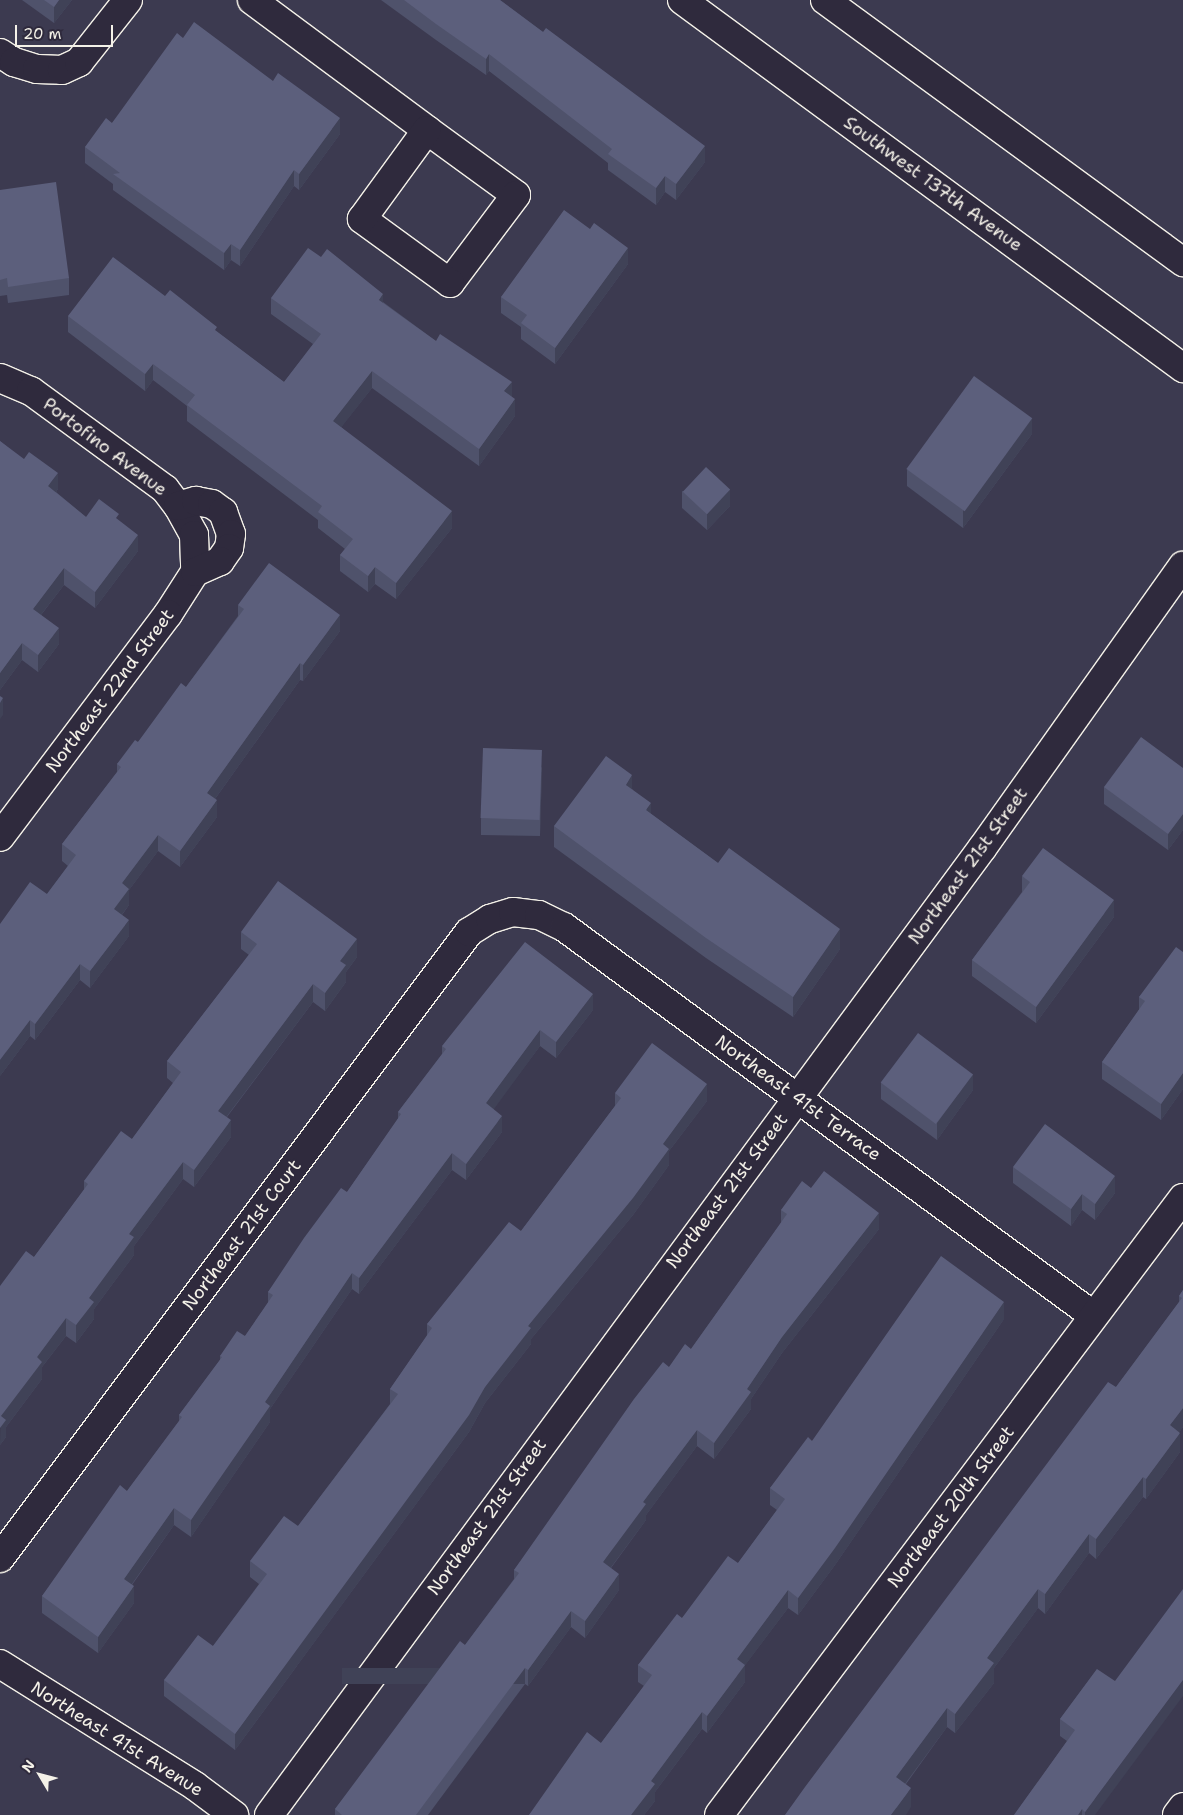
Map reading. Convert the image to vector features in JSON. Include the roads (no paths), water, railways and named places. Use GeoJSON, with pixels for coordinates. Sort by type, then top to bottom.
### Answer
{"type":"FeatureCollection","features":[{"type":"Feature","properties":{"kind":"street"},"geometry":{"type":"LineString","coordinates":[[0,53],[14,62],[37,70],[62,70],[79,62],[128,0]]}},
{"type":"Feature","properties":{"kind":"street"},"geometry":{"type":"LineString","coordinates":[[252,0],[516,195],[450,283],[362,219],[427,130]]}},
{"type":"Feature","properties":{"kind":"street","name":"Southwest 137th Avenue"},"geometry":{"type":"LineString","coordinates":[[682,0],[1183,368]]}},
{"type":"Feature","properties":{"kind":"street"},"geometry":{"type":"LineString","coordinates":[[825,0],[1183,262]]}},
{"type":"Feature","properties":{"kind":"street","name":"Portofino Avenue"},"geometry":{"type":"LineString","coordinates":[[0,378],[31,391],[165,489],[178,506],[194,535],[195,572]]}},
{"type":"Feature","properties":{"kind":"street"},"geometry":{"type":"LineString","coordinates":[[178,506],[196,501],[212,504],[223,512],[231,534],[229,548],[220,560],[195,572]]}},
{"type":"Feature","properties":{"kind":"street","name":"Northeast 21st Street"},"geometry":{"type":"LineString","coordinates":[[269,1815],[983,847],[1183,566]]}},
{"type":"Feature","properties":{"kind":"street","name":"Northeast 22nd Street"},"geometry":{"type":"LineString","coordinates":[[0,838],[168,614],[195,572]]}},
{"type":"Feature","properties":{"kind":"street","name":"Northeast 41st Terrace"},"geometry":{"type":"LineString","coordinates":[[490,919],[513,912],[539,915],[564,927],[1094,1316]]}},
{"type":"Feature","properties":{"kind":"street","name":"Northeast 21st Court"},"geometry":{"type":"LineString","coordinates":[[0,1558],[469,932],[490,919]]}},
{"type":"Feature","properties":{"kind":"street","name":"Northeast 20th Street"},"geometry":{"type":"LineString","coordinates":[[719,1815],[1183,1198]]}},
{"type":"Feature","properties":{"kind":"street","name":"Northeast 41st Avenue"},"geometry":{"type":"LineString","coordinates":[[0,1664],[188,1782],[234,1815]]}},
{"type":"Feature","properties":{"kind":"street"},"geometry":{"type":"LineString","coordinates":[[1177,1815],[1183,1807]]}}]}
